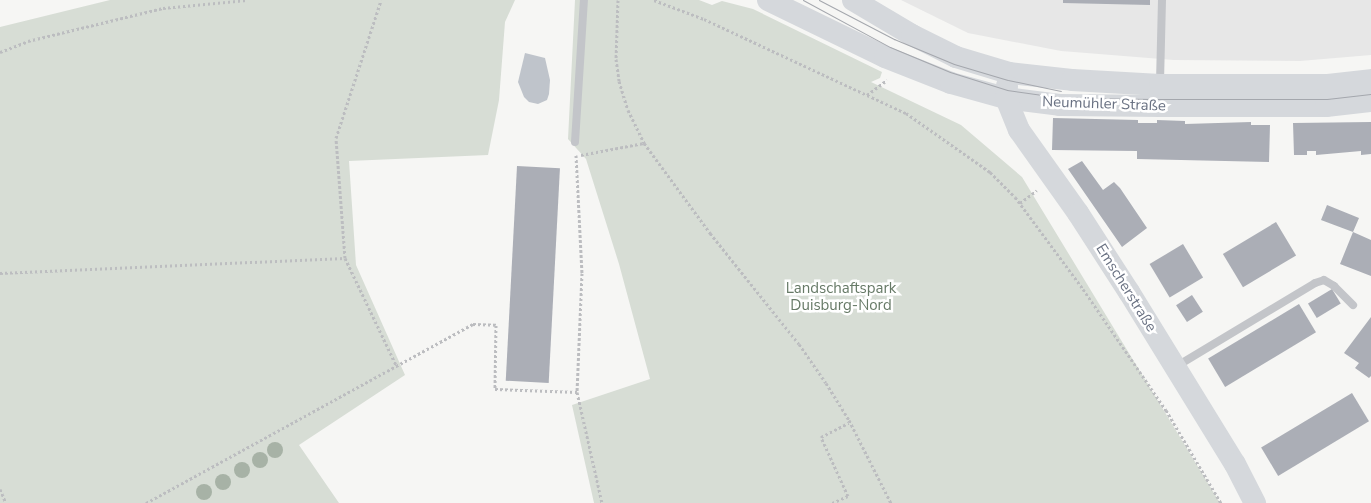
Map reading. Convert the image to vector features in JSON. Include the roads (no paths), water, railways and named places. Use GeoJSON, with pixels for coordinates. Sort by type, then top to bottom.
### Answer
{"type":"FeatureCollection","features":[{"type":"Feature","properties":{"kind":"main road","name":"Neumühler Straße"},"geometry":{"type":"LineString","coordinates":[[768,0],[885,57],[950,83],[1006,98],[1060,105],[1160,96],[1328,85],[1371,80]]}},
{"type":"Feature","properties":{"kind":"main road","name":"Neumühler Straße"},"geometry":{"type":"LineString","coordinates":[[853,0],[912,35],[956,57],[1009,72],[1072,80],[1160,96],[1326,106],[1371,101]]}},
{"type":"Feature","properties":{"kind":"main road","name":"Emscherstraße"},"geometry":{"type":"LineString","coordinates":[[1009,72],[1006,98],[1012,115],[1030,148],[1078,213],[1235,464],[1255,503]]}},
{"type":"Feature","properties":{"kind":"lane"},"geometry":{"type":"LineString","coordinates":[[575,142],[584,0]]}},
{"type":"Feature","properties":{"kind":"lane"},"geometry":{"type":"LineString","coordinates":[[1160,96],[1162,0]]}},
{"type":"Feature","properties":{"kind":"lane"},"geometry":{"type":"LineString","coordinates":[[1176,368],[1315,283],[1324,280],[1334,286],[1354,305]]}},
{"type":"Feature","properties":{"kind":"tram line"},"geometry":{"type":"LineString","coordinates":[[803,0],[890,47],[950,72],[1007,90],[1063,98],[1327,99],[1371,94]]}},
{"type":"Feature","properties":{"kind":"tram line"},"geometry":{"type":"LineString","coordinates":[[819,0],[894,39],[954,64],[1008,80],[1061,91]]}},
{"type":"Feature","properties":{"kind":"park label","name":"Landschaftspark Duisburg-Nord"},"geometry":{"type":"Point","coordinates":[841,296]}}]}
